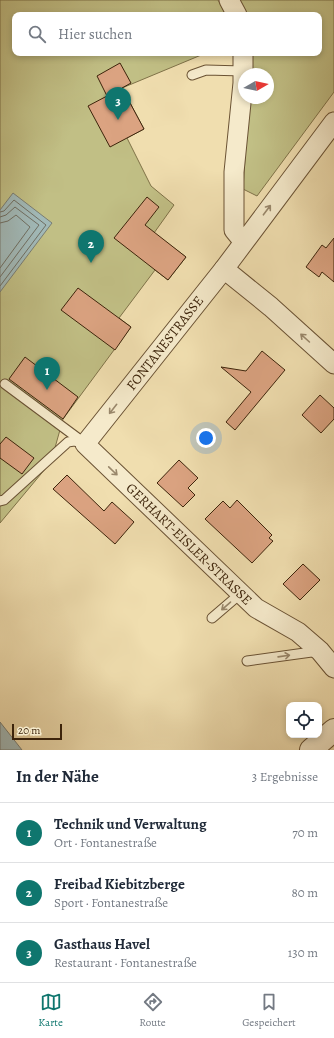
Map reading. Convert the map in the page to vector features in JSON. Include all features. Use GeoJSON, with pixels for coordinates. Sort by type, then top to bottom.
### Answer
{"type":"FeatureCollection","features":[{"type":"Feature","properties":{"kind":"street"},"geometry":{"type":"LineString","coordinates":[[229,0],[235,12]]}},
{"type":"Feature","properties":{"kind":"street"},"geometry":{"type":"LineString","coordinates":[[243,62],[234,187],[234,230],[243,241]]}},
{"type":"Feature","properties":{"kind":"street","name":"FONTANESTRASSE"},"geometry":{"type":"LineString","coordinates":[[85,444],[224,269],[243,241],[334,122]]}},
{"type":"Feature","properties":{"kind":"street"},"geometry":{"type":"LineString","coordinates":[[224,269],[271,307],[334,364]]}},
{"type":"Feature","properties":{"kind":"street","name":"GERHART-EISLER-STRASSE"},"geometry":{"type":"LineString","coordinates":[[85,444],[240,594],[256,608],[298,632],[320,651],[334,668]]}},
{"type":"Feature","properties":{"kind":"street"},"geometry":{"type":"LineString","coordinates":[[311,750],[334,730]]}},
{"type":"Feature","properties":{"kind":"lane"},"geometry":{"type":"LineString","coordinates":[[192,75],[206,70],[243,62]]}},
{"type":"Feature","properties":{"kind":"lane"},"geometry":{"type":"LineString","coordinates":[[5,384],[85,444]]}},
{"type":"Feature","properties":{"kind":"lane"},"geometry":{"type":"LineString","coordinates":[[0,501],[4,500],[68,442],[74,441],[85,444]]}},
{"type":"Feature","properties":{"kind":"lane"},"geometry":{"type":"LineString","coordinates":[[212,618],[240,594]]}},
{"type":"Feature","properties":{"kind":"lane"},"geometry":{"type":"LineString","coordinates":[[247,661],[320,651]]}},
{"type":"Feature","properties":{"kind":"shaded area"},"geometry":{"type":"Polygon","coordinates":[[[0,0],[218,0],[224,12],[12,12],[12,56],[199,56],[122,88],[144,129],[127,138],[151,186],[174,205],[154,233],[186,257],[168,280],[155,270],[119,318],[131,327],[63,419],[51,462],[0,523],[0,0]]]}},
{"type":"Feature","properties":{"kind":"shaded area"},"geometry":{"type":"Polygon","coordinates":[[[239,0],[334,0],[334,92],[257,196],[243,189],[249,104],[274,104],[274,68],[251,68],[252,56],[322,56],[322,12],[244,12],[239,0]]]}},
{"type":"Feature","properties":{"kind":"water"},"geometry":{"type":"Polygon","coordinates":[[[13,193],[52,223],[0,292],[0,210],[13,193]]]}},
{"type":"Feature","properties":{"kind":"water"},"geometry":{"type":"Polygon","coordinates":[[[0,722],[22,750],[0,750],[0,722]]]}},
{"type":"Feature","properties":{"kind":"building"},"geometry":{"type":"Polygon","coordinates":[[[120,63],[131,83],[122,88],[144,129],[110,147],[88,106],[107,96],[97,76],[120,63]]]}},
{"type":"Feature","properties":{"kind":"building"},"geometry":{"type":"Polygon","coordinates":[[[147,197],[159,207],[145,225],[186,257],[168,280],[114,238],[147,197]]]}},
{"type":"Feature","properties":{"kind":"building"},"geometry":{"type":"Polygon","coordinates":[[[334,238],[334,282],[322,272],[319,277],[306,267],[322,245],[326,248],[334,238]]]}},
{"type":"Feature","properties":{"kind":"building"},"geometry":{"type":"Polygon","coordinates":[[[78,288],[131,327],[115,350],[61,310],[78,288]]]}},
{"type":"Feature","properties":{"kind":"building"},"geometry":{"type":"Polygon","coordinates":[[[262,351],[285,370],[235,430],[226,422],[251,392],[221,367],[246,371],[262,351]]]}},
{"type":"Feature","properties":{"kind":"building"},"geometry":{"type":"Polygon","coordinates":[[[25,357],[78,397],[63,419],[9,379],[25,357]]]}},
{"type":"Feature","properties":{"kind":"building"},"geometry":{"type":"Polygon","coordinates":[[[320,395],[334,408],[334,419],[321,433],[302,415],[320,395]]]}},
{"type":"Feature","properties":{"kind":"building"},"geometry":{"type":"Polygon","coordinates":[[[6,437],[34,458],[22,474],[0,458],[0,444],[6,437]]]}},
{"type":"Feature","properties":{"kind":"building"},"geometry":{"type":"Polygon","coordinates":[[[179,460],[198,478],[188,488],[195,495],[183,507],[157,483],[179,460]]]}},
{"type":"Feature","properties":{"kind":"building"},"geometry":{"type":"Polygon","coordinates":[[[67,475],[104,511],[112,502],[134,522],[115,544],[53,489],[67,475]]]}},
{"type":"Feature","properties":{"kind":"building"},"geometry":{"type":"Polygon","coordinates":[[[237,500],[272,535],[269,538],[273,541],[252,563],[205,519],[223,501],[230,508],[237,500]]]}},
{"type":"Feature","properties":{"kind":"building"},"geometry":{"type":"Polygon","coordinates":[[[303,564],[320,580],[300,600],[283,584],[303,564]]]}},
{"type":"Feature","properties":{"kind":"place","name":"Gasthaus Havel"},"geometry":{"type":"Point","coordinates":[118,120]}},
{"type":"Feature","properties":{"kind":"place","name":"Freibad Kiebitzberge"},"geometry":{"type":"Point","coordinates":[91,263]}},
{"type":"Feature","properties":{"kind":"place","name":"Technik und Verwaltung"},"geometry":{"type":"Point","coordinates":[47,390]}}]}
